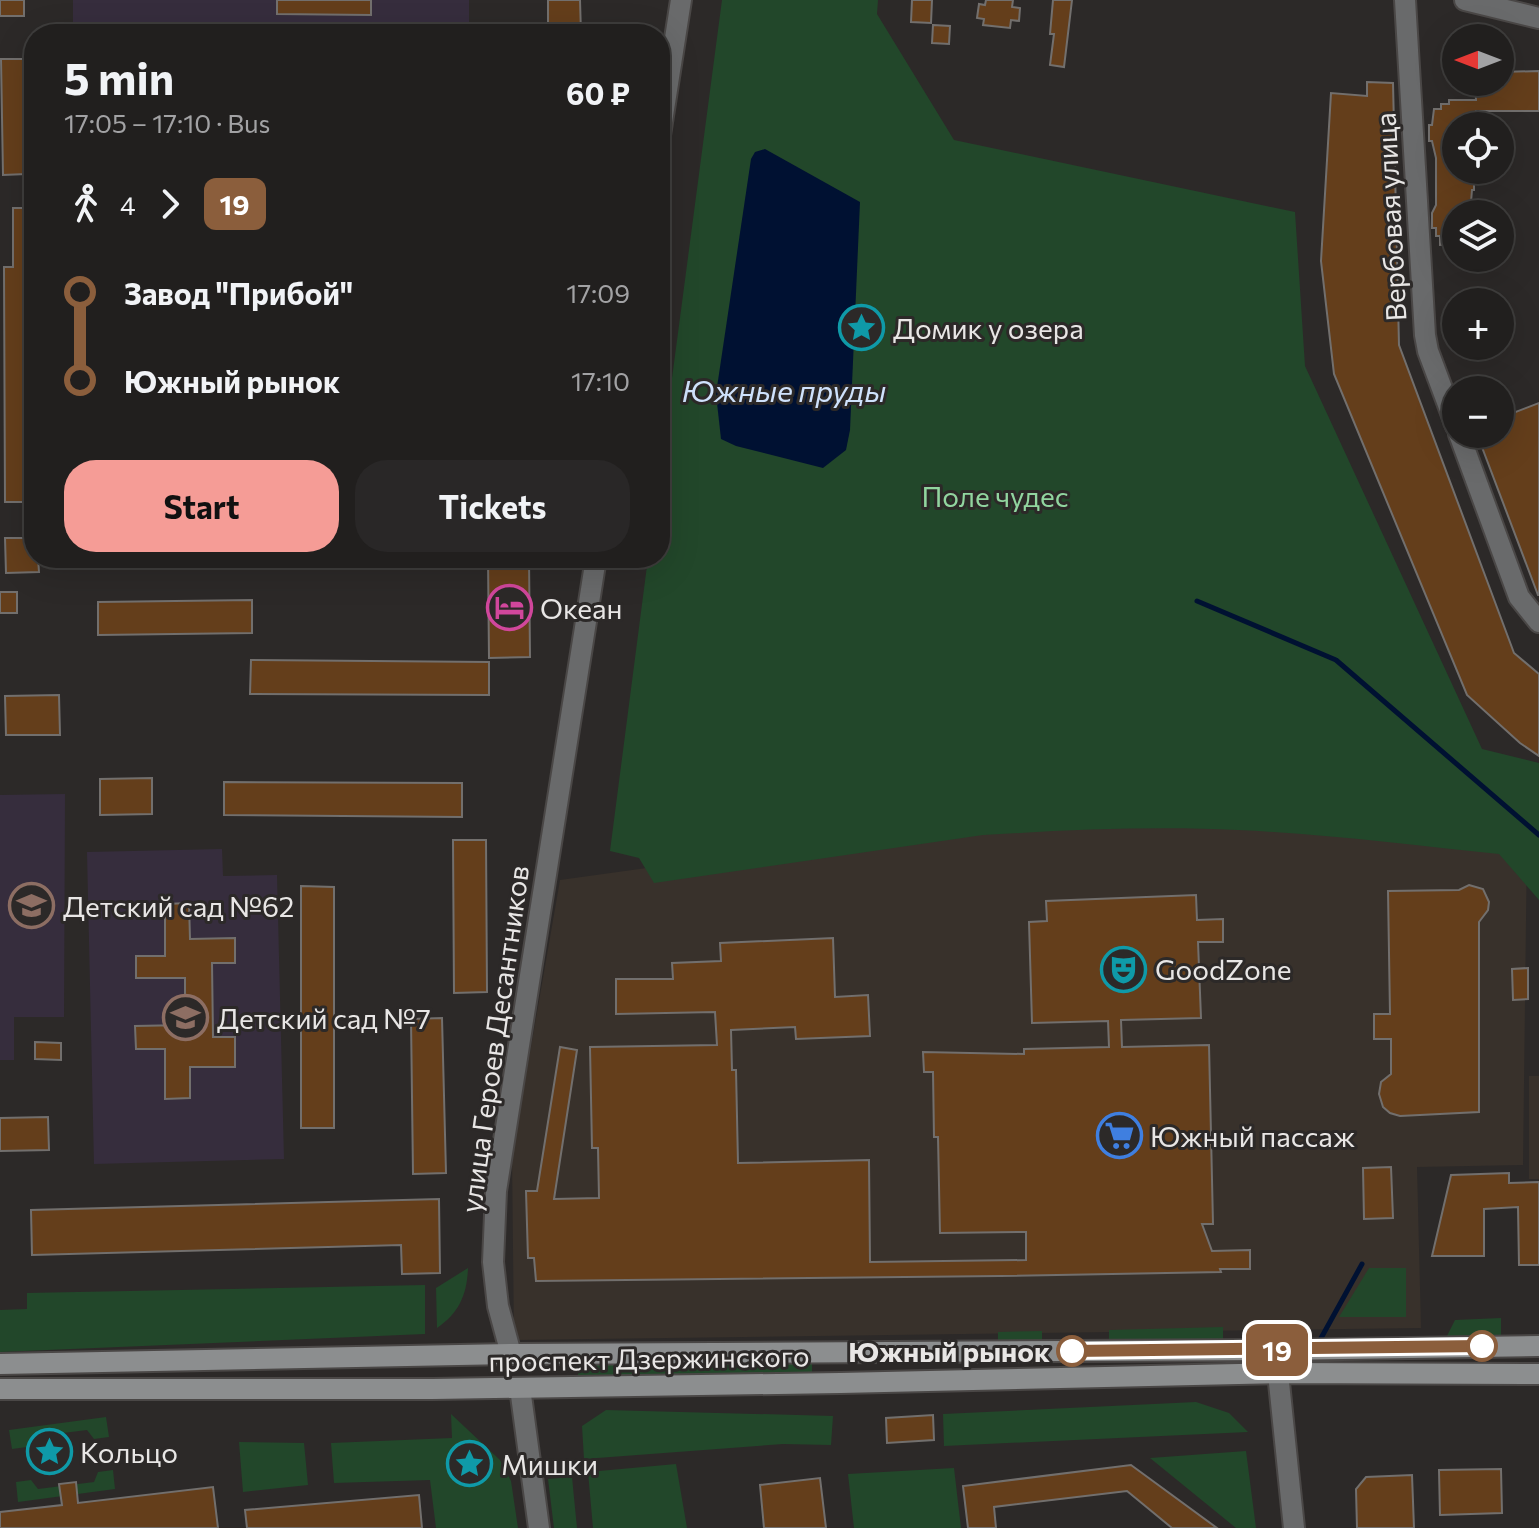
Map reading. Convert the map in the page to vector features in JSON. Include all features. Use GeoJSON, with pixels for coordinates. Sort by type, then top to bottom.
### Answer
{"type":"FeatureCollection","features":[{"type":"Feature","properties":{"kind":"street"},"geometry":{"type":"LineString","coordinates":[[670,71],[681,0]]}},
{"type":"Feature","properties":{"kind":"street","name":"Вербовая улица"},"geometry":{"type":"LineString","coordinates":[[1405,0],[1425,335],[1442,388]]}},
{"type":"Feature","properties":{"kind":"street"},"geometry":{"type":"LineString","coordinates":[[1465,0],[1539,18]]}},
{"type":"Feature","properties":{"kind":"street"},"geometry":{"type":"LineString","coordinates":[[1464,448],[1519,597],[1539,622]]}},
{"type":"Feature","properties":{"kind":"street","name":"улица Героев Десантников"},"geometry":{"type":"LineString","coordinates":[[539,1528],[520,1388],[498,1306],[493,1262],[496,1191],[594,568]]}},
{"type":"Feature","properties":{"kind":"street","name":"проспект Дзержинского"},"geometry":{"type":"LineString","coordinates":[[0,1364],[511,1354],[1539,1346]]}},
{"type":"Feature","properties":{"kind":"street"},"geometry":{"type":"LineString","coordinates":[[1277,1350],[1294,1528]]}},
{"type":"Feature","properties":{"kind":"street","name":"проспект Дзержинского"},"geometry":{"type":"LineString","coordinates":[[0,1389],[520,1388],[1278,1373],[1539,1374]]}},
{"type":"Feature","properties":{"kind":"shaded area"},"geometry":{"type":"Polygon","coordinates":[[[73,0],[469,0],[469,24],[73,24],[73,0]]]}},
{"type":"Feature","properties":{"kind":"shaded area","name":"Детский сад №62"},"geometry":{"type":"Polygon","coordinates":[[[65,794],[64,1017],[14,1017],[14,1060],[0,1060],[0,795],[65,794]]]}},
{"type":"Feature","properties":{"kind":"shaded area","name":"Южный рынок"},"geometry":{"type":"Polygon","coordinates":[[[1022,816],[1527,840],[1523,1165],[1417,1167],[1421,1328],[514,1340],[512,1156],[560,880],[1022,816]]]}},
{"type":"Feature","properties":{"kind":"shaded area","name":"Детский сад №7"},"geometry":{"type":"Polygon","coordinates":[[[222,849],[223,876],[277,875],[284,1159],[94,1164],[87,852],[222,849]]]}},
{"type":"Feature","properties":{"kind":"shaded area"},"geometry":{"type":"Polygon","coordinates":[[[1529,1076],[1539,1076],[1539,1179],[1529,1179],[1529,1076]]]}},
{"type":"Feature","properties":{"kind":"green space","name":"Поле чудес"},"geometry":{"type":"Polygon","coordinates":[[[722,0],[878,0],[877,14],[954,140],[1295,212],[1305,366],[1482,749],[1539,763],[1539,900],[1499,854],[1336,837],[1175,828],[983,835],[654,883],[639,858],[610,851],[647,568],[670,568],[670,393],[722,0]]]}},
{"type":"Feature","properties":{"kind":"green space"},"geometry":{"type":"Polygon","coordinates":[[[468,1268],[466,1287],[460,1302],[451,1316],[437,1328],[436,1288],[468,1268]]]}},
{"type":"Feature","properties":{"kind":"green space"},"geometry":{"type":"Polygon","coordinates":[[[1369,1268],[1406,1268],[1406,1317],[1339,1317],[1369,1268]]]}},
{"type":"Feature","properties":{"kind":"green space"},"geometry":{"type":"Polygon","coordinates":[[[425,1285],[425,1334],[0,1352],[0,1310],[27,1309],[27,1293],[425,1285]]]}},
{"type":"Feature","properties":{"kind":"green space"},"geometry":{"type":"Polygon","coordinates":[[[1501,1318],[1501,1335],[1447,1336],[1455,1320],[1501,1318]]]}},
{"type":"Feature","properties":{"kind":"green space"},"geometry":{"type":"Polygon","coordinates":[[[1223,1327],[1223,1339],[1109,1341],[1109,1330],[1223,1327]]]}},
{"type":"Feature","properties":{"kind":"green space"},"geometry":{"type":"Polygon","coordinates":[[[1042,1331],[1042,1341],[998,1342],[998,1332],[1042,1331]]]}},
{"type":"Feature","properties":{"kind":"green space"},"geometry":{"type":"Polygon","coordinates":[[[812,1361],[812,1374],[578,1376],[578,1365],[812,1361]]]}},
{"type":"Feature","properties":{"kind":"green space"},"geometry":{"type":"Polygon","coordinates":[[[1196,1402],[1229,1413],[1248,1432],[944,1446],[943,1414],[1196,1402]]]}},
{"type":"Feature","properties":{"kind":"green space"},"geometry":{"type":"Polygon","coordinates":[[[606,1410],[833,1416],[831,1445],[783,1444],[584,1459],[582,1426],[606,1410]]]}},
{"type":"Feature","properties":{"kind":"green space"},"geometry":{"type":"Polygon","coordinates":[[[451,1414],[500,1460],[511,1481],[518,1528],[436,1528],[430,1480],[334,1483],[331,1443],[452,1438],[451,1414]]]}},
{"type":"Feature","properties":{"kind":"green space"},"geometry":{"type":"Polygon","coordinates":[[[106,1417],[109,1437],[94,1439],[87,1430],[31,1437],[27,1447],[12,1449],[9,1430],[106,1417]]]}},
{"type":"Feature","properties":{"kind":"green space"},"geometry":{"type":"Polygon","coordinates":[[[239,1442],[304,1443],[308,1485],[243,1492],[239,1442]]]}},
{"type":"Feature","properties":{"kind":"green space"},"geometry":{"type":"Polygon","coordinates":[[[1246,1451],[1256,1528],[1236,1528],[1150,1458],[1246,1451]]]}},
{"type":"Feature","properties":{"kind":"green space"},"geometry":{"type":"Polygon","coordinates":[[[676,1464],[687,1528],[593,1528],[588,1472],[676,1464]]]}},
{"type":"Feature","properties":{"kind":"green space"},"geometry":{"type":"Polygon","coordinates":[[[954,1468],[961,1528],[854,1528],[848,1474],[954,1468]]]}},
{"type":"Feature","properties":{"kind":"green space"},"geometry":{"type":"Polygon","coordinates":[[[113,1470],[115,1489],[18,1502],[16,1482],[31,1480],[38,1489],[94,1482],[98,1472],[113,1470]]]}},
{"type":"Feature","properties":{"kind":"green space"},"geometry":{"type":"Polygon","coordinates":[[[572,1477],[577,1528],[554,1528],[548,1479],[572,1477]]]}},
{"type":"Feature","properties":{"kind":"water","name":"Южные пруды"},"geometry":{"type":"Polygon","coordinates":[[[765,149],[860,202],[850,430],[846,450],[823,468],[736,446],[721,439],[716,394],[751,159],[755,152],[765,149]]]}},
{"type":"Feature","properties":{"kind":"building"},"geometry":{"type":"Polygon","coordinates":[[[0,0],[24,0],[24,16],[0,16],[0,0]]]}},
{"type":"Feature","properties":{"kind":"building"},"geometry":{"type":"Polygon","coordinates":[[[277,0],[371,0],[371,15],[277,14],[277,0]]]}},
{"type":"Feature","properties":{"kind":"building"},"geometry":{"type":"Polygon","coordinates":[[[548,0],[580,0],[581,24],[548,24],[548,0]]]}},
{"type":"Feature","properties":{"kind":"building"},"geometry":{"type":"Polygon","coordinates":[[[912,0],[932,0],[931,23],[911,22],[912,0]]]}},
{"type":"Feature","properties":{"kind":"building"},"geometry":{"type":"Polygon","coordinates":[[[986,0],[1013,0],[1012,7],[1020,8],[1019,21],[1011,20],[1010,28],[983,25],[984,19],[977,18],[979,4],[985,5],[986,0]]]}},
{"type":"Feature","properties":{"kind":"building"},"geometry":{"type":"Polygon","coordinates":[[[1053,0],[1072,0],[1064,67],[1050,65],[1054,34],[1050,34],[1053,0]]]}},
{"type":"Feature","properties":{"kind":"building"},"geometry":{"type":"Polygon","coordinates":[[[933,25],[950,26],[949,44],[932,43],[933,25]]]}},
{"type":"Feature","properties":{"kind":"building"},"geometry":{"type":"Polygon","coordinates":[[[1,59],[24,59],[24,174],[3,175],[1,59]]]}},
{"type":"Feature","properties":{"kind":"building"},"geometry":{"type":"Polygon","coordinates":[[[1539,71],[1539,111],[1442,112],[1442,184],[1474,184],[1474,190],[1471,200],[1442,200],[1440,245],[1440,236],[1436,236],[1436,228],[1432,228],[1432,213],[1436,205],[1436,158],[1432,141],[1429,141],[1429,125],[1432,125],[1434,109],[1441,109],[1441,104],[1449,104],[1449,100],[1514,96],[1514,72],[1539,71]]]}},
{"type":"Feature","properties":{"kind":"building"},"geometry":{"type":"Polygon","coordinates":[[[1367,82],[1393,83],[1399,345],[1514,653],[1539,674],[1539,756],[1467,695],[1334,374],[1321,261],[1331,93],[1367,96],[1367,82]]]}},
{"type":"Feature","properties":{"kind":"building"},"geometry":{"type":"Polygon","coordinates":[[[13,208],[24,208],[24,502],[5,502],[4,267],[13,267],[13,208]]]}},
{"type":"Feature","properties":{"kind":"building"},"geometry":{"type":"Polygon","coordinates":[[[1539,403],[1539,595],[1482,448],[1514,448],[1514,413],[1539,403]]]}},
{"type":"Feature","properties":{"kind":"building"},"geometry":{"type":"Polygon","coordinates":[[[5,538],[24,538],[24,568],[39,568],[39,572],[6,573],[5,538]]]}},
{"type":"Feature","properties":{"kind":"building","name":"Океан"},"geometry":{"type":"Polygon","coordinates":[[[488,568],[529,568],[530,657],[489,658],[488,568]]]}},
{"type":"Feature","properties":{"kind":"building"},"geometry":{"type":"Polygon","coordinates":[[[0,592],[17,592],[17,613],[0,613],[0,592]]]}},
{"type":"Feature","properties":{"kind":"building"},"geometry":{"type":"Polygon","coordinates":[[[252,600],[252,633],[98,635],[98,602],[252,600]]]}},
{"type":"Feature","properties":{"kind":"building"},"geometry":{"type":"Polygon","coordinates":[[[251,660],[489,662],[489,695],[250,694],[251,660]]]}},
{"type":"Feature","properties":{"kind":"building"},"geometry":{"type":"Polygon","coordinates":[[[59,695],[60,735],[6,735],[5,696],[59,695]]]}},
{"type":"Feature","properties":{"kind":"building"},"geometry":{"type":"Polygon","coordinates":[[[152,778],[152,814],[100,815],[100,779],[152,778]]]}},
{"type":"Feature","properties":{"kind":"building"},"geometry":{"type":"Polygon","coordinates":[[[224,782],[462,783],[462,817],[224,815],[224,782]]]}},
{"type":"Feature","properties":{"kind":"building"},"geometry":{"type":"Polygon","coordinates":[[[453,840],[486,840],[487,992],[454,993],[453,840]]]}},
{"type":"Feature","properties":{"kind":"building"},"geometry":{"type":"Polygon","coordinates":[[[1469,885],[1483,889],[1489,902],[1488,910],[1479,922],[1479,1112],[1400,1116],[1390,1113],[1383,1107],[1379,1094],[1381,1082],[1391,1074],[1391,1039],[1374,1039],[1374,1014],[1390,1014],[1388,891],[1459,890],[1469,885]]]}},
{"type":"Feature","properties":{"kind":"building"},"geometry":{"type":"Polygon","coordinates":[[[301,886],[334,887],[334,1128],[301,1128],[301,886]]]}},
{"type":"Feature","properties":{"kind":"building"},"geometry":{"type":"Polygon","coordinates":[[[1196,895],[1197,920],[1223,919],[1223,942],[1198,942],[1201,1018],[1121,1020],[1122,1047],[1209,1045],[1213,1224],[1202,1224],[1212,1251],[1250,1250],[1250,1269],[1000,1276],[536,1281],[534,1258],[528,1258],[526,1191],[537,1191],[560,1047],[577,1050],[554,1199],[599,1198],[598,1148],[592,1148],[590,1047],[717,1045],[715,1012],[616,1014],[616,979],[673,979],[672,963],[721,961],[720,943],[833,938],[835,997],[868,995],[870,1036],[796,1039],[795,1027],[731,1030],[732,1070],[736,1070],[738,1163],[869,1160],[870,1262],[1026,1260],[1026,1232],[940,1233],[933,1072],[924,1072],[923,1052],[1024,1054],[1024,1049],[1109,1047],[1108,1021],[1032,1023],[1029,922],[1047,921],[1046,901],[1196,895]]]}},
{"type":"Feature","properties":{"kind":"building"},"geometry":{"type":"Polygon","coordinates":[[[189,903],[190,939],[235,938],[235,963],[212,963],[213,1037],[235,1037],[235,1067],[190,1067],[190,1098],[165,1099],[165,1049],[136,1049],[135,1026],[185,1025],[185,978],[136,978],[136,956],[165,956],[165,904],[189,903]]]}},
{"type":"Feature","properties":{"kind":"building"},"geometry":{"type":"Polygon","coordinates":[[[1528,968],[1528,999],[1513,1000],[1512,969],[1528,968]]]}},
{"type":"Feature","properties":{"kind":"building"},"geometry":{"type":"Polygon","coordinates":[[[442,1018],[446,1173],[413,1174],[411,1019],[442,1018]]]}},
{"type":"Feature","properties":{"kind":"building"},"geometry":{"type":"Polygon","coordinates":[[[35,1042],[61,1043],[61,1060],[35,1059],[35,1042]]]}},
{"type":"Feature","properties":{"kind":"building"},"geometry":{"type":"Polygon","coordinates":[[[48,1117],[49,1150],[0,1151],[0,1118],[48,1117]]]}},
{"type":"Feature","properties":{"kind":"building"},"geometry":{"type":"Polygon","coordinates":[[[1391,1167],[1393,1218],[1364,1219],[1363,1168],[1391,1167]]]}},
{"type":"Feature","properties":{"kind":"building"},"geometry":{"type":"Polygon","coordinates":[[[1509,1173],[1509,1183],[1539,1182],[1539,1265],[1519,1265],[1518,1207],[1484,1209],[1484,1256],[1432,1256],[1451,1175],[1509,1173]]]}},
{"type":"Feature","properties":{"kind":"building"},"geometry":{"type":"Polygon","coordinates":[[[439,1199],[440,1273],[402,1274],[401,1245],[32,1255],[31,1210],[439,1199]]]}},
{"type":"Feature","properties":{"kind":"building"},"geometry":{"type":"Polygon","coordinates":[[[933,1415],[934,1440],[887,1443],[886,1418],[933,1415]]]}},
{"type":"Feature","properties":{"kind":"building"},"geometry":{"type":"Polygon","coordinates":[[[1131,1465],[1217,1528],[1172,1528],[1127,1491],[994,1507],[996,1528],[968,1528],[963,1486],[1131,1465]]]}},
{"type":"Feature","properties":{"kind":"building"},"geometry":{"type":"Polygon","coordinates":[[[1501,1469],[1502,1513],[1440,1515],[1439,1470],[1501,1469]]]}},
{"type":"Feature","properties":{"kind":"building"},"geometry":{"type":"Polygon","coordinates":[[[1412,1475],[1414,1528],[1357,1528],[1356,1489],[1366,1477],[1412,1475]]]}},
{"type":"Feature","properties":{"kind":"building"},"geometry":{"type":"Polygon","coordinates":[[[820,1478],[826,1528],[764,1528],[760,1485],[820,1478]]]}},
{"type":"Feature","properties":{"kind":"building"},"geometry":{"type":"Polygon","coordinates":[[[76,1482],[78,1503],[213,1487],[218,1528],[0,1528],[0,1512],[62,1505],[59,1484],[76,1482]]]}},
{"type":"Feature","properties":{"kind":"building"},"geometry":{"type":"Polygon","coordinates":[[[419,1495],[422,1528],[247,1528],[245,1510],[419,1495]]]}},
{"type":"Feature","properties":{"kind":"waterway"},"geometry":{"type":"LineString","coordinates":[[1197,601],[1336,660],[1539,835]]}},
{"type":"Feature","properties":{"kind":"waterway"},"geometry":{"type":"LineString","coordinates":[[1320,1340],[1362,1264]]}},
{"type":"Feature","properties":{"kind":"bus line","name":"19"},"geometry":{"type":"LineString","coordinates":[[1072,1351],[1482,1346]]}},
{"type":"Feature","properties":{"kind":"place","name":"Домик у озера"},"geometry":{"type":"Point","coordinates":[862,328]}},
{"type":"Feature","properties":{"kind":"place","name":"Океан"},"geometry":{"type":"Point","coordinates":[509,608]}},
{"type":"Feature","properties":{"kind":"place","name":"Детский сад №62"},"geometry":{"type":"Point","coordinates":[32,906]}},
{"type":"Feature","properties":{"kind":"place","name":"GoodZone"},"geometry":{"type":"Point","coordinates":[1124,969]}},
{"type":"Feature","properties":{"kind":"place","name":"Детский сад №7"},"geometry":{"type":"Point","coordinates":[186,1018]}},
{"type":"Feature","properties":{"kind":"place","name":"Южный пассаж"},"geometry":{"type":"Point","coordinates":[1119,1136]}},
{"type":"Feature","properties":{"kind":"place","name":"Южный рынок"},"geometry":{"type":"Point","coordinates":[1072,1351]}},
{"type":"Feature","properties":{"kind":"place","name":"Кольцо"},"geometry":{"type":"Point","coordinates":[49,1452]}},
{"type":"Feature","properties":{"kind":"place","name":"Мишки"},"geometry":{"type":"Point","coordinates":[470,1464]}}]}
